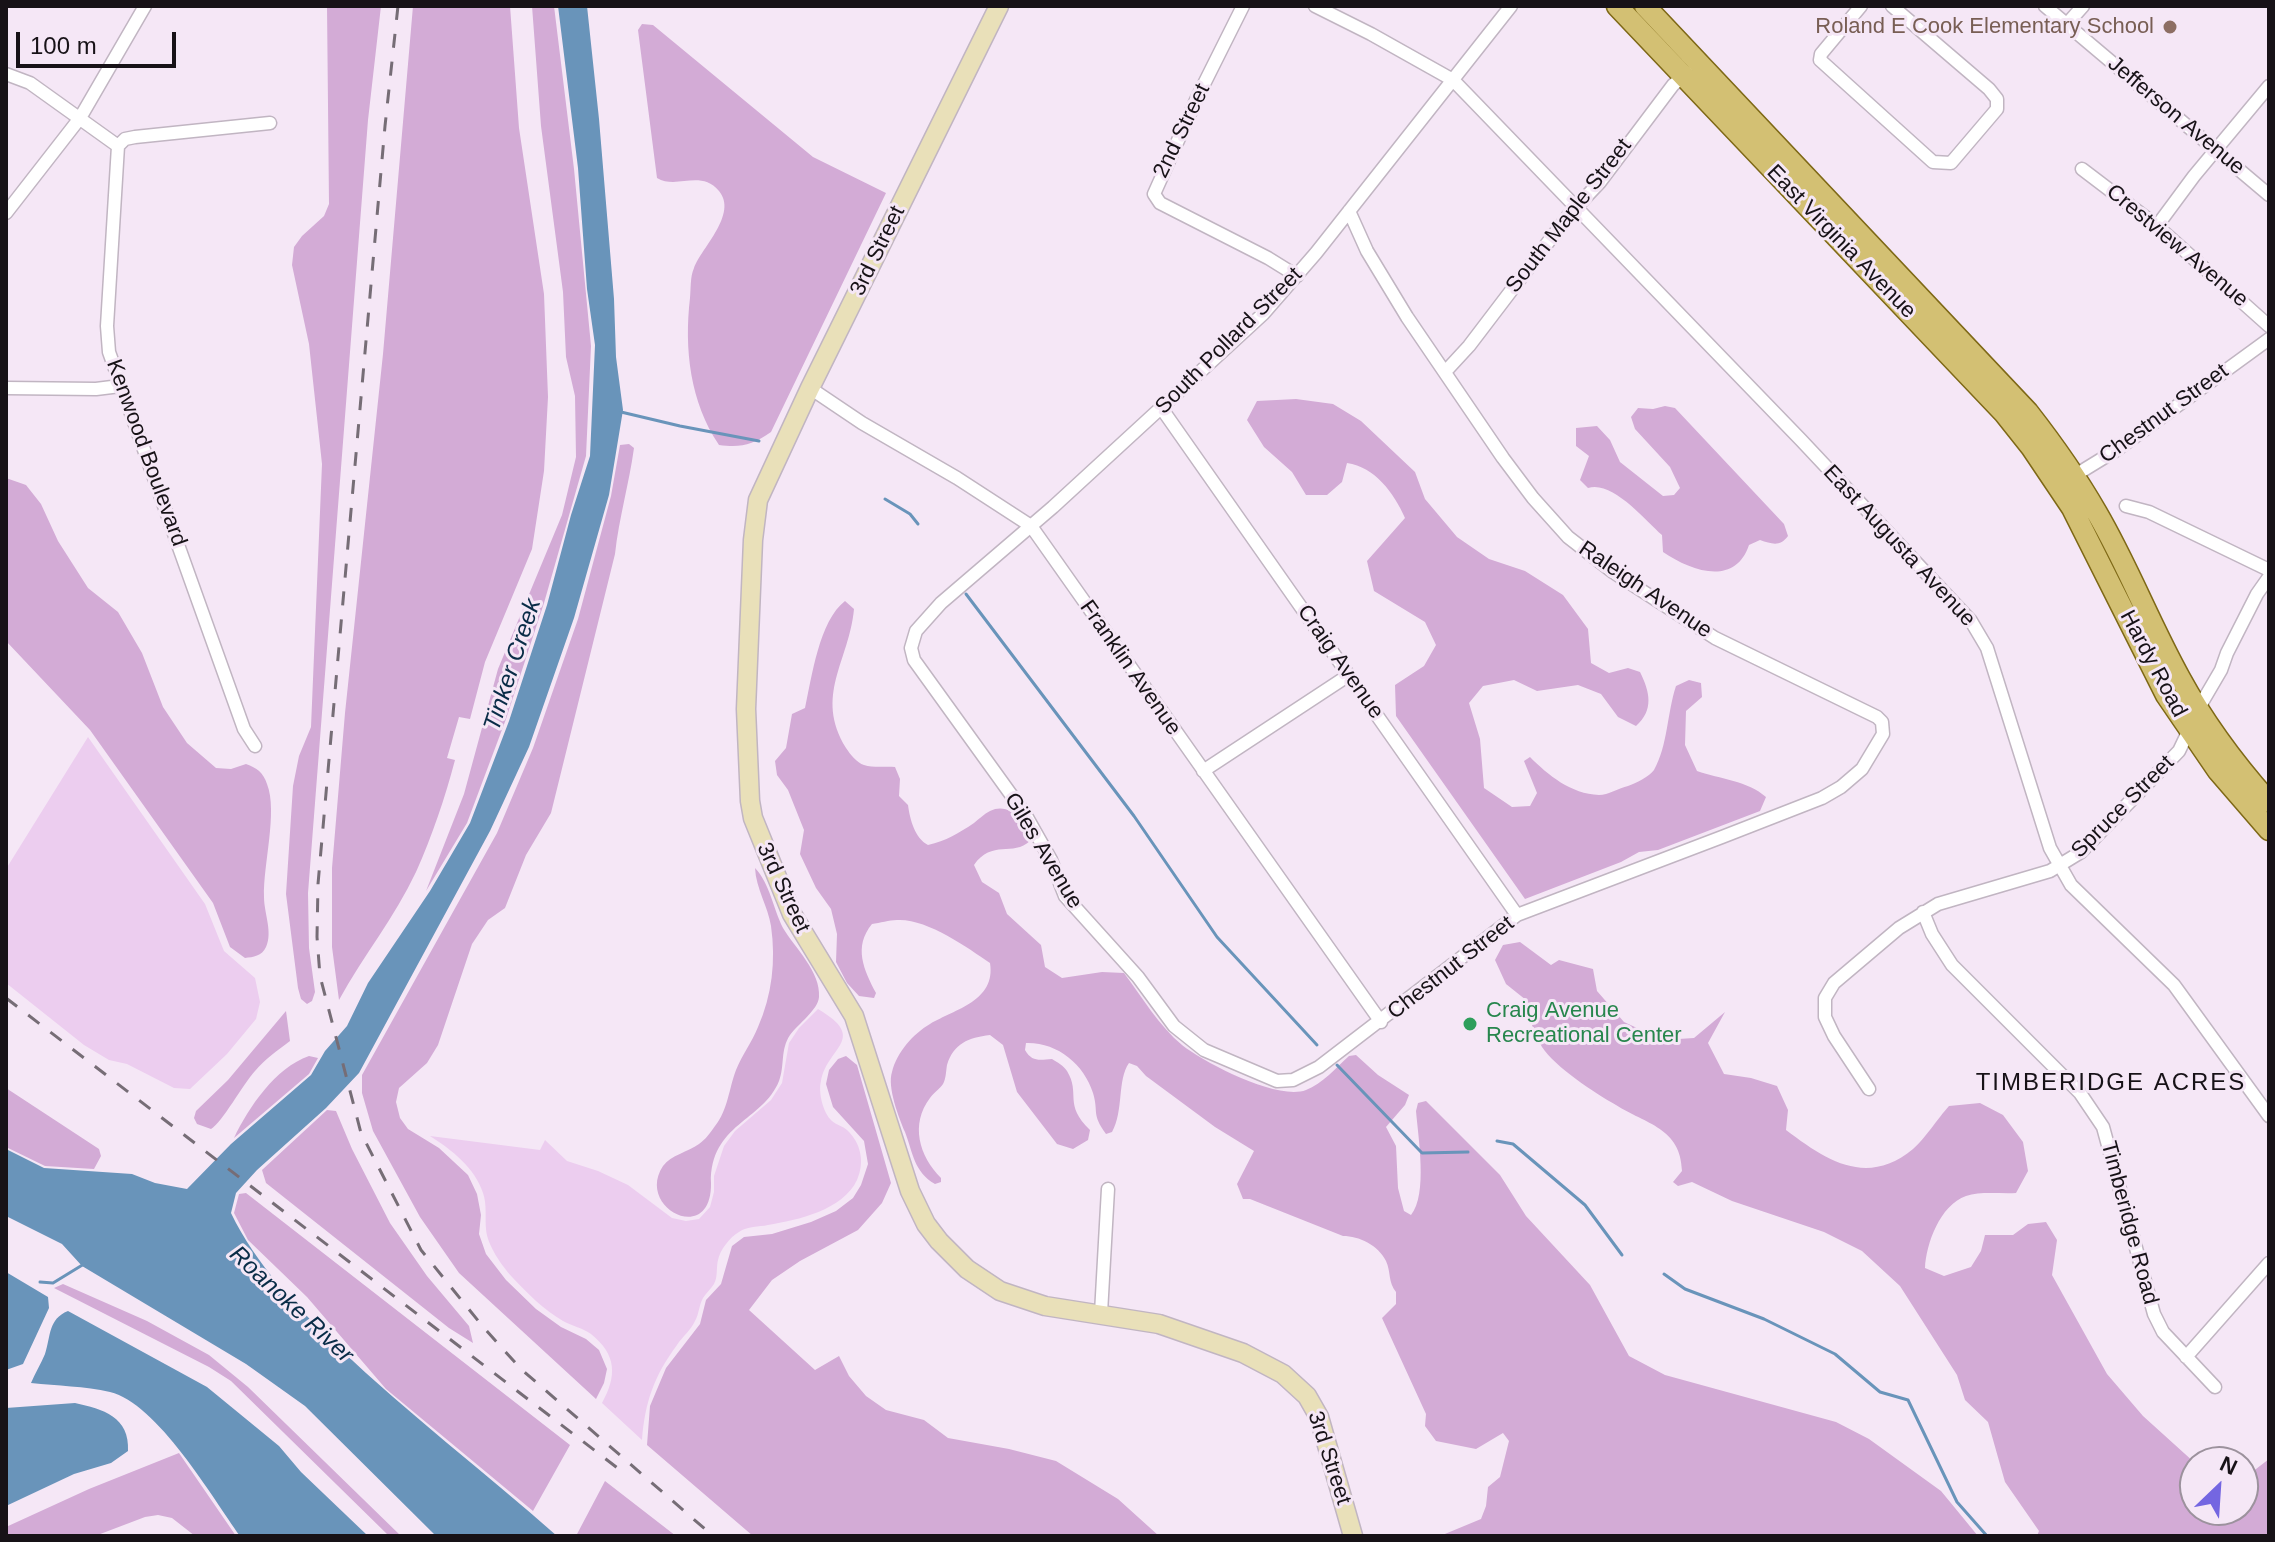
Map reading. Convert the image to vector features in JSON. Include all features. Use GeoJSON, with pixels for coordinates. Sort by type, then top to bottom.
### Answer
{"type":"FeatureCollection","features":[{"type":"Feature","properties":{"kind":"main road","name":"East Virginia Avenue"},"geometry":{"type":"LineString","coordinates":[[1617,6],[1691,69],[2007,387],[2043,431],[2066,481]]}},
{"type":"Feature","properties":{"kind":"main road","name":"East Virginia Avenue"},"geometry":{"type":"LineString","coordinates":[[1645,6],[1691,69]]}},
{"type":"Feature","properties":{"kind":"main road","name":"Hardy Road"},"geometry":{"type":"LineString","coordinates":[[2066,481],[2105,528],[2198,708],[2225,748],[2269,802]]}},
{"type":"Feature","properties":{"kind":"main road","name":"Hardy Road"},"geometry":{"type":"LineString","coordinates":[[2066,481],[2096,553],[2166,695],[2218,771],[2269,830]]}},
{"type":"Feature","properties":{"kind":"street"},"geometry":{"type":"LineString","coordinates":[[6,213],[80,118],[145,6]]}},
{"type":"Feature","properties":{"kind":"street","name":"3rd Street"},"geometry":{"type":"LineString","coordinates":[[999,6],[810,388],[767,478],[754,516],[746,709],[753,818],[792,914],[854,1016],[910,1191],[926,1224],[953,1257],[1000,1291],[1045,1306],[1159,1324],[1200,1336],[1262,1362],[1295,1384],[1307,1396],[1319,1417],[1353,1536]]}},
{"type":"Feature","properties":{"kind":"street","name":"2nd Street"},"geometry":{"type":"LineString","coordinates":[[1243,6],[1154,194],[1160,203],[1297,276]]}},
{"type":"Feature","properties":{"kind":"street","name":"East Augusta Avenue"},"geometry":{"type":"LineString","coordinates":[[1315,6],[1453,80],[1578,207],[1971,621],[1987,648],[2050,848],[2059,867],[2071,885],[2174,985],[2269,1116]]}},
{"type":"Feature","properties":{"kind":"street","name":"South Pollard Street"},"geometry":{"type":"LineString","coordinates":[[912,641],[916,631],[941,603],[1162,409],[1263,314],[1297,276],[1511,6]]}},
{"type":"Feature","properties":{"kind":"street"},"geometry":{"type":"LineString","coordinates":[[1861,6],[1821,54],[1820,60],[1933,162],[1944,165],[1954,162],[1997,109],[1997,99],[1892,6]]}},
{"type":"Feature","properties":{"kind":"street","name":"Jefferson Avenue"},"geometry":{"type":"LineString","coordinates":[[2045,6],[2269,195]]}},
{"type":"Feature","properties":{"kind":"street"},"geometry":{"type":"LineString","coordinates":[[2067,24],[2083,6]]}},
{"type":"Feature","properties":{"kind":"street","name":"South Maple Street"},"geometry":{"type":"LineString","coordinates":[[1445,372],[1469,346],[1568,216],[1600,182],[1633,135],[1691,69]]}},
{"type":"Feature","properties":{"kind":"street"},"geometry":{"type":"LineString","coordinates":[[6,74],[30,83],[118,146],[125,139],[135,137],[270,123]]}},
{"type":"Feature","properties":{"kind":"street"},"geometry":{"type":"LineString","coordinates":[[2157,226],[2269,86]]}},
{"type":"Feature","properties":{"kind":"street","name":"Kenwood Boulevard"},"geometry":{"type":"LineString","coordinates":[[118,146],[107,326],[109,352],[244,729],[255,746]]}},
{"type":"Feature","properties":{"kind":"street","name":"Crestview Avenue"},"geometry":{"type":"LineString","coordinates":[[2082,169],[2157,226],[2269,326]]}},
{"type":"Feature","properties":{"kind":"street","name":"Raleigh Avenue"},"geometry":{"type":"LineString","coordinates":[[1349,211],[1367,251],[1394,297],[1445,372],[1533,498],[1580,548],[1715,638],[1877,717],[1883,728],[1877,745]]}},
{"type":"Feature","properties":{"kind":"street","name":"Chestnut Street"},"geometry":{"type":"LineString","coordinates":[[2066,481],[2118,449],[2269,339]]}},
{"type":"Feature","properties":{"kind":"street"},"geometry":{"type":"LineString","coordinates":[[6,388],[96,389],[120,386]]}},
{"type":"Feature","properties":{"kind":"street","name":"Franklin Avenue"},"geometry":{"type":"LineString","coordinates":[[810,388],[1031,526],[1381,1022]]}},
{"type":"Feature","properties":{"kind":"street","name":"Craig Avenue"},"geometry":{"type":"LineString","coordinates":[[1162,409],[1517,915]]}},
{"type":"Feature","properties":{"kind":"street"},"geometry":{"type":"LineString","coordinates":[[2126,506],[2149,512],[2269,570]]}},
{"type":"Feature","properties":{"kind":"street","name":"Spruce Street"},"geometry":{"type":"LineString","coordinates":[[1869,1089],[1825,1017],[1825,998],[1834,983],[1899,928],[1923,912],[1954,898],[2059,867],[2081,852],[2179,751],[2198,708],[2221,670],[2257,594],[2269,577]]}},
{"type":"Feature","properties":{"kind":"street","name":"Giles Avenue"},"geometry":{"type":"LineString","coordinates":[[912,641],[914,660],[1025,814],[1051,860],[1065,896],[1138,977],[1164,1012]]}},
{"type":"Feature","properties":{"kind":"street"},"geometry":{"type":"LineString","coordinates":[[1203,771],[1349,675]]}},
{"type":"Feature","properties":{"kind":"street","name":"Chestnut Street"},"geometry":{"type":"LineString","coordinates":[[1164,1012],[1174,1026],[1199,1046],[1277,1081],[1293,1080],[1310,1073],[1381,1022],[1517,915],[1822,798],[1851,780],[1877,745]]}},
{"type":"Feature","properties":{"kind":"street","name":"Timberidge Road"},"geometry":{"type":"LineString","coordinates":[[1923,912],[1932,934],[1952,965],[2091,1106],[2109,1143],[2154,1314],[2163,1332],[2215,1387]]}},
{"type":"Feature","properties":{"kind":"street"},"geometry":{"type":"LineString","coordinates":[[1101,1313],[1108,1189]]}},
{"type":"Feature","properties":{"kind":"street"},"geometry":{"type":"LineString","coordinates":[[2186,1357],[2269,1263]]}},
{"type":"Feature","properties":{"kind":"shaded area"},"geometry":{"type":"Polygon","coordinates":[[[327,6],[381,6],[368,120],[308,893],[309,948],[315,992],[312,1001],[307,1004],[301,999],[298,988],[286,894],[293,786],[299,756],[311,727],[322,464],[309,344],[292,265],[294,247],[324,216],[329,204],[327,6]]]}},
{"type":"Feature","properties":{"kind":"shaded area"},"geometry":{"type":"Polygon","coordinates":[[[413,6],[510,6],[519,128],[544,294],[548,397],[544,471],[532,549],[485,662],[470,719],[459,717],[447,758],[455,760],[427,845],[398,905],[339,1000],[332,947],[332,868],[383,354],[413,6]]]}},
{"type":"Feature","properties":{"kind":"shaded area"},"geometry":{"type":"Polygon","coordinates":[[[532,6],[554,6],[574,169],[591,346],[586,456],[544,603],[506,719],[467,823],[426,891],[464,794],[498,669],[562,515],[576,457],[575,396],[566,357],[563,292],[541,126],[532,6]]]}},
{"type":"Feature","properties":{"kind":"shaded area"},"geometry":{"type":"Polygon","coordinates":[[[642,24],[653,25],[813,157],[886,193],[771,432],[746,444],[719,445],[701,411],[689,356],[688,317],[692,275],[722,220],[724,200],[719,191],[704,181],[672,182],[657,178],[638,30],[642,24]]]}},
{"type":"Feature","properties":{"kind":"shaded area"},"geometry":{"type":"Polygon","coordinates":[[[1296,399],[1333,404],[1361,421],[1415,472],[1425,499],[1457,537],[1489,559],[1525,571],[1563,595],[1588,629],[1591,663],[1609,673],[1628,668],[1640,672],[1646,687],[1648,707],[1636,726],[1618,717],[1601,694],[1578,685],[1537,691],[1514,680],[1483,686],[1469,703],[1480,739],[1484,788],[1512,807],[1530,806],[1537,793],[1524,761],[1530,757],[1561,782],[1589,794],[1606,794],[1638,781],[1654,770],[1665,740],[1676,686],[1689,680],[1701,683],[1702,697],[1686,711],[1685,745],[1697,771],[1759,792],[1766,797],[1760,811],[1658,850],[1639,852],[1525,899],[1396,716],[1395,685],[1424,666],[1436,645],[1425,622],[1374,591],[1367,561],[1405,518],[1395,499],[1375,476],[1347,463],[1342,482],[1327,495],[1306,495],[1292,472],[1264,447],[1247,420],[1257,401],[1296,399]]]}},
{"type":"Feature","properties":{"kind":"shaded area"},"geometry":{"type":"Polygon","coordinates":[[[1638,408],[1675,408],[1784,524],[1788,536],[1782,542],[1776,544],[1760,540],[1749,545],[1734,566],[1723,571],[1699,569],[1663,552],[1662,535],[1627,502],[1607,490],[1588,488],[1580,480],[1589,456],[1576,446],[1576,428],[1597,426],[1610,440],[1620,462],[1663,496],[1674,495],[1680,488],[1670,467],[1635,429],[1631,417],[1638,408]]]}},
{"type":"Feature","properties":{"kind":"shaded area"},"geometry":{"type":"Polygon","coordinates":[[[629,444],[634,448],[615,554],[551,813],[526,855],[505,908],[488,920],[472,944],[438,1045],[427,1063],[399,1088],[396,1102],[400,1118],[408,1129],[439,1148],[468,1175],[477,1194],[481,1215],[479,1234],[486,1254],[506,1280],[536,1309],[599,1350],[607,1369],[596,1399],[459,1273],[420,1217],[373,1131],[362,1093],[362,1075],[497,833],[533,748],[578,619],[611,496],[620,445],[629,444]]]}},
{"type":"Feature","properties":{"kind":"shaded area"},"geometry":{"type":"Polygon","coordinates":[[[6,478],[26,485],[41,504],[58,541],[88,588],[118,612],[142,653],[163,707],[187,743],[216,768],[231,769],[246,764],[264,776],[271,809],[264,884],[269,935],[266,947],[260,954],[245,958],[230,947],[213,903],[90,730],[6,641],[6,478]]]}},
{"type":"Feature","properties":{"kind":"shaded area"},"geometry":{"type":"Polygon","coordinates":[[[845,601],[854,609],[836,678],[833,711],[846,748],[864,765],[895,767],[900,779],[899,796],[908,805],[916,833],[928,845],[958,833],[997,809],[1011,811],[1021,821],[1030,841],[1017,848],[988,853],[974,865],[982,882],[999,893],[1007,914],[1041,945],[1045,967],[1062,978],[1102,972],[1124,973],[1158,1020],[1182,1045],[1224,1070],[1278,1090],[1306,1090],[1323,1080],[1349,1056],[1356,1055],[1378,1075],[1409,1095],[1405,1105],[1386,1127],[1396,1146],[1398,1188],[1404,1211],[1411,1215],[1419,1194],[1421,1165],[1416,1111],[1418,1103],[1426,1101],[1500,1175],[1526,1216],[1590,1285],[1629,1356],[1665,1375],[1836,1422],[1869,1439],[1941,1491],[1978,1536],[1440,1536],[1481,1519],[1488,1487],[1500,1477],[1509,1441],[1503,1433],[1476,1449],[1436,1441],[1425,1426],[1426,1414],[1382,1318],[1396,1304],[1396,1292],[1383,1255],[1362,1240],[1343,1236],[1250,1199],[1243,1199],[1237,1184],[1254,1151],[1215,1127],[1129,1063],[1123,1078],[1116,1124],[1112,1132],[1106,1134],[1097,1117],[1089,1082],[1076,1064],[1048,1046],[1026,1043],[1025,1050],[1030,1057],[1052,1059],[1064,1067],[1071,1079],[1077,1113],[1090,1130],[1088,1140],[1073,1149],[1057,1144],[1017,1092],[1003,1045],[990,1035],[963,1043],[954,1051],[942,1086],[930,1098],[920,1118],[923,1150],[941,1182],[935,1184],[928,1179],[915,1161],[897,1111],[891,1086],[894,1065],[906,1044],[918,1033],[980,995],[987,986],[990,963],[933,929],[897,920],[872,924],[863,941],[862,958],[876,993],[874,998],[859,996],[847,983],[836,962],[837,934],[831,909],[816,888],[800,854],[804,830],[788,790],[777,775],[775,761],[786,748],[792,714],[805,708],[823,635],[836,610],[845,601]]]}},
{"type":"Feature","properties":{"kind":"shaded area"},"geometry":{"type":"Polygon","coordinates":[[[88,737],[205,904],[224,951],[255,978],[260,1002],[256,1019],[227,1054],[190,1089],[174,1088],[127,1064],[109,1060],[84,1045],[6,983],[6,869],[88,737]]]}},
{"type":"Feature","properties":{"kind":"shaded area"},"geometry":{"type":"Polygon","coordinates":[[[755,868],[768,889],[783,928],[812,969],[819,997],[815,1007],[787,1041],[781,1075],[771,1094],[728,1135],[719,1148],[713,1163],[708,1202],[700,1213],[689,1217],[666,1207],[659,1195],[657,1181],[666,1162],[695,1147],[719,1120],[736,1070],[756,1033],[767,1003],[772,978],[772,939],[755,868]]]}},
{"type":"Feature","properties":{"kind":"shaded area"},"geometry":{"type":"Polygon","coordinates":[[[1520,942],[1551,965],[1559,960],[1593,969],[1597,991],[1624,1022],[1663,1040],[1694,1038],[1725,1012],[1708,1043],[1724,1074],[1777,1086],[1788,1110],[1786,1130],[1832,1160],[1863,1168],[1896,1160],[1917,1145],[1949,1106],[1980,1103],[2003,1115],[2023,1142],[2028,1171],[2016,1193],[1972,1194],[1949,1208],[1936,1226],[1925,1268],[1944,1276],[1971,1267],[1981,1251],[1985,1235],[2013,1235],[2028,1224],[2046,1222],[2057,1240],[2052,1275],[2107,1374],[2143,1416],[2179,1449],[2179,1526],[2259,1526],[2259,1467],[2269,1459],[2269,1536],[2037,1536],[2039,1531],[2005,1482],[1988,1422],[1965,1400],[1957,1375],[1900,1286],[1862,1251],[1824,1232],[1732,1201],[1692,1182],[1678,1186],[1673,1182],[1682,1171],[1680,1157],[1669,1136],[1587,1087],[1556,1063],[1542,1047],[1526,1000],[1506,984],[1495,960],[1503,945],[1520,942]]]}},
{"type":"Feature","properties":{"kind":"shaded area"},"geometry":{"type":"Polygon","coordinates":[[[818,1009],[833,1019],[843,1036],[825,1069],[820,1091],[829,1117],[852,1135],[858,1147],[861,1166],[857,1180],[831,1206],[793,1220],[746,1229],[729,1240],[719,1256],[713,1286],[703,1298],[693,1324],[669,1356],[657,1379],[648,1401],[642,1440],[602,1403],[612,1375],[606,1350],[585,1330],[549,1312],[508,1272],[489,1242],[485,1202],[479,1184],[462,1160],[430,1136],[540,1150],[545,1140],[567,1161],[628,1185],[672,1218],[686,1221],[699,1219],[710,1207],[714,1176],[724,1146],[735,1131],[771,1100],[782,1083],[789,1043],[818,1009]]]}},
{"type":"Feature","properties":{"kind":"shaded area"},"geometry":{"type":"Polygon","coordinates":[[[286,1011],[290,1041],[250,1077],[216,1125],[211,1129],[197,1124],[194,1118],[196,1111],[228,1080],[286,1011]]]}},
{"type":"Feature","properties":{"kind":"shaded area"},"geometry":{"type":"Polygon","coordinates":[[[309,1056],[318,1058],[309,1074],[234,1138],[247,1114],[274,1079],[309,1056]]]}},
{"type":"Feature","properties":{"kind":"shaded area"},"geometry":{"type":"Polygon","coordinates":[[[846,1056],[857,1065],[891,1183],[882,1203],[858,1230],[772,1280],[749,1310],[815,1370],[839,1356],[849,1376],[866,1396],[886,1410],[924,1420],[948,1438],[1056,1461],[1118,1499],[1159,1536],[753,1536],[647,1445],[650,1406],[666,1368],[700,1324],[706,1300],[721,1284],[732,1246],[744,1237],[772,1234],[836,1211],[853,1198],[861,1185],[868,1164],[864,1141],[833,1107],[826,1084],[829,1070],[838,1059],[846,1056]]]}},
{"type":"Feature","properties":{"kind":"shaded area"},"geometry":{"type":"Polygon","coordinates":[[[6,1088],[99,1149],[101,1156],[94,1169],[45,1166],[6,1147],[6,1088]]]}},
{"type":"Feature","properties":{"kind":"shaded area"},"geometry":{"type":"Polygon","coordinates":[[[327,1110],[336,1111],[390,1223],[427,1276],[469,1326],[473,1343],[449,1328],[266,1183],[262,1170],[327,1110]]]}},
{"type":"Feature","properties":{"kind":"shaded area"},"geometry":{"type":"Polygon","coordinates":[[[246,1193],[570,1445],[533,1511],[386,1389],[307,1297],[248,1240],[234,1213],[239,1194],[246,1193]]]}},
{"type":"Feature","properties":{"kind":"shaded area"},"geometry":{"type":"Polygon","coordinates":[[[63,1284],[147,1321],[209,1355],[248,1387],[401,1536],[389,1536],[231,1381],[54,1288],[63,1284]]]}},
{"type":"Feature","properties":{"kind":"shaded area"},"geometry":{"type":"Polygon","coordinates":[[[179,1453],[236,1536],[195,1536],[172,1518],[158,1515],[95,1536],[6,1536],[6,1527],[179,1453]]]}},
{"type":"Feature","properties":{"kind":"shaded area"},"geometry":{"type":"Polygon","coordinates":[[[605,1481],[676,1536],[576,1536],[605,1481]]]}},
{"type":"Feature","properties":{"kind":"water","name":"Roanoke River"},"geometry":{"type":"Polygon","coordinates":[[[558,6],[587,6],[599,119],[616,357],[623,410],[609,495],[574,618],[529,747],[490,831],[359,1073],[326,1108],[257,1170],[236,1193],[231,1213],[265,1268],[323,1332],[392,1396],[557,1536],[436,1536],[305,1406],[246,1364],[82,1266],[62,1244],[6,1216],[6,1149],[44,1168],[132,1174],[155,1183],[187,1189],[231,1144],[311,1075],[325,1051],[347,1026],[368,983],[430,891],[470,823],[509,721],[547,605],[590,456],[595,345],[558,6]]]}},
{"type":"Feature","properties":{"kind":"water"},"geometry":{"type":"Polygon","coordinates":[[[6,1272],[48,1297],[49,1308],[23,1364],[6,1370],[6,1272]]]}},
{"type":"Feature","properties":{"kind":"water"},"geometry":{"type":"Polygon","coordinates":[[[68,1311],[207,1387],[279,1446],[301,1472],[368,1536],[240,1536],[164,1432],[128,1400],[100,1390],[31,1383],[45,1354],[54,1323],[68,1311]]]}},
{"type":"Feature","properties":{"kind":"water"},"geometry":{"type":"Polygon","coordinates":[[[75,1403],[113,1416],[124,1430],[128,1451],[111,1463],[74,1474],[6,1506],[6,1408],[75,1403]]]}},
{"type":"Feature","properties":{"kind":"waterway"},"geometry":{"type":"LineString","coordinates":[[621,412],[759,441]]}},
{"type":"Feature","properties":{"kind":"waterway"},"geometry":{"type":"LineString","coordinates":[[885,499],[910,514],[918,524]]}},
{"type":"Feature","properties":{"kind":"waterway"},"geometry":{"type":"LineString","coordinates":[[966,594],[1134,816],[1217,937],[1317,1045]]}},
{"type":"Feature","properties":{"kind":"waterway"},"geometry":{"type":"LineString","coordinates":[[1337,1065],[1422,1153],[1468,1152]]}},
{"type":"Feature","properties":{"kind":"waterway"},"geometry":{"type":"LineString","coordinates":[[1497,1141],[1513,1144],[1585,1205],[1622,1255]]}},
{"type":"Feature","properties":{"kind":"waterway"},"geometry":{"type":"LineString","coordinates":[[40,1282],[53,1283],[84,1264]]}},
{"type":"Feature","properties":{"kind":"waterway"},"geometry":{"type":"LineString","coordinates":[[1664,1274],[1685,1289],[1764,1319],[1835,1354],[1880,1392],[1908,1400],[1957,1502],[1987,1536]]}},
{"type":"Feature","properties":{"kind":"railway"},"geometry":{"type":"LineString","coordinates":[[398,6],[318,884],[320,976],[361,1133],[421,1250],[521,1369],[713,1536]]}},
{"type":"Feature","properties":{"kind":"railway"},"geometry":{"type":"LineString","coordinates":[[6,998],[624,1473]]}},
{"type":"Feature","properties":{"kind":"place","name":"Roland E Cook Elementary School"},"geometry":{"type":"Point","coordinates":[2170,27]}},
{"type":"Feature","properties":{"kind":"place","name":"Craig Avenue Recreational Center"},"geometry":{"type":"Point","coordinates":[1470,1024]}},
{"type":"Feature","properties":{"kind":"district","name":"TIMBERIDGE ACRES"},"geometry":{"type":"Point","coordinates":[2111,1083]}},
{"type":"Feature","properties":{"kind":"water label","name":"Tinker Creek"},"geometry":{"type":"Point","coordinates":[513,665]}}]}
